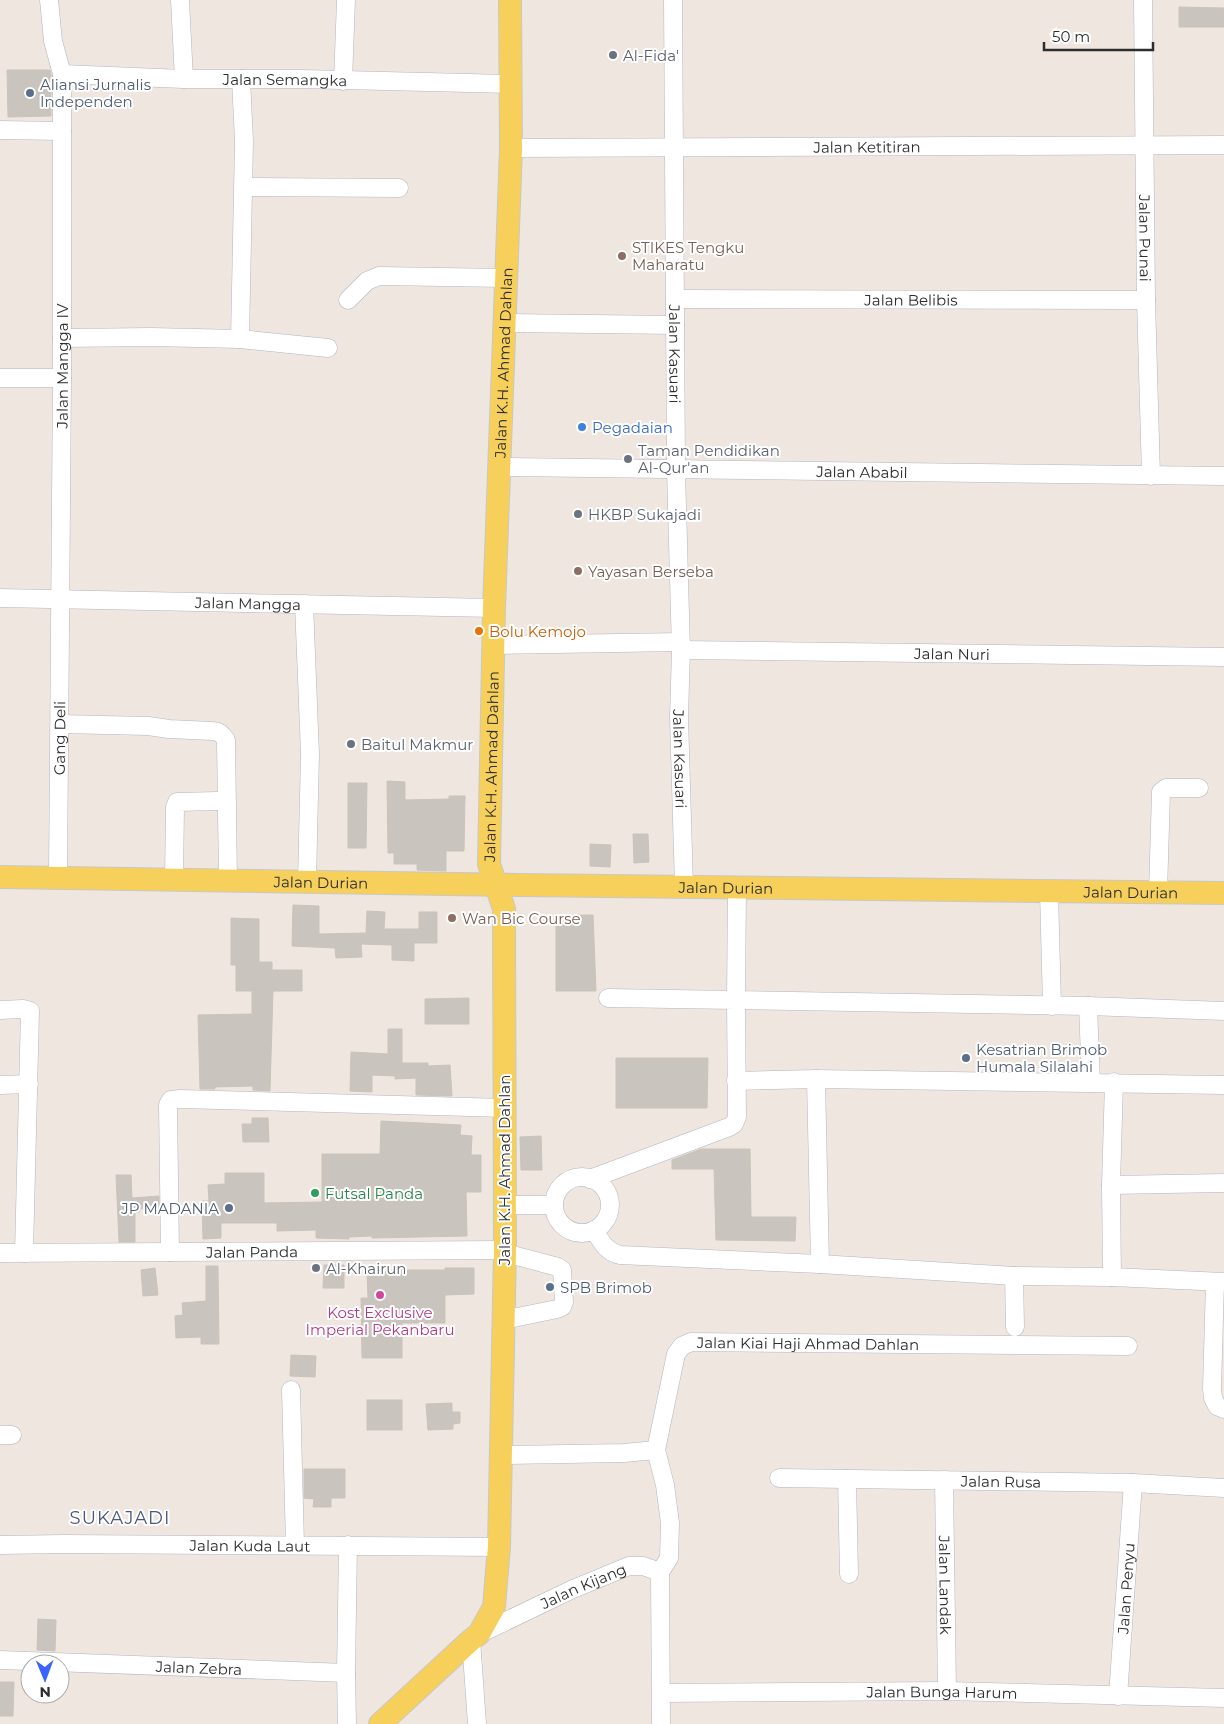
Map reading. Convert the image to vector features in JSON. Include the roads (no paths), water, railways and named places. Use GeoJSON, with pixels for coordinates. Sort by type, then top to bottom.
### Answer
{"type":"FeatureCollection","features":[{"type":"Feature","properties":{"kind":"main road","name":"Jalan K.H. Ahmad Dahlan"},"geometry":{"type":"LineString","coordinates":[[380,1724],[475,1637],[494,1607],[499,1547],[505,1251],[504,909],[489,864],[494,608],[511,148],[510,0]]}},
{"type":"Feature","properties":{"kind":"main road","name":"Jalan Durian"},"geometry":{"type":"LineString","coordinates":[[0,877],[496,885],[1224,893]]}},
{"type":"Feature","properties":{"kind":"street"},"geometry":{"type":"LineString","coordinates":[[0,130],[62,131],[62,74],[53,41],[49,0]]}},
{"type":"Feature","properties":{"kind":"street"},"geometry":{"type":"LineString","coordinates":[[180,0],[184,79]]}},
{"type":"Feature","properties":{"kind":"street"},"geometry":{"type":"LineString","coordinates":[[343,80],[346,0]]}},
{"type":"Feature","properties":{"kind":"street","name":"Jalan Kasuari"},"geometry":{"type":"LineString","coordinates":[[673,0],[676,470],[681,646],[679,717],[684,887]]}},
{"type":"Feature","properties":{"kind":"street","name":"Jalan Punai"},"geometry":{"type":"LineString","coordinates":[[1142,0],[1146,300],[1151,476]]}},
{"type":"Feature","properties":{"kind":"street","name":"Jalan Semangka"},"geometry":{"type":"LineString","coordinates":[[62,74],[184,79],[510,84]]}},
{"type":"Feature","properties":{"kind":"street"},"geometry":{"type":"LineString","coordinates":[[240,339],[244,187],[241,79]]}},
{"type":"Feature","properties":{"kind":"street","name":"Jalan Mangga IV"},"geometry":{"type":"LineString","coordinates":[[60,599],[62,131]]}},
{"type":"Feature","properties":{"kind":"street","name":"Jalan Ketitiran"},"geometry":{"type":"LineString","coordinates":[[511,148],[1145,147],[1224,145]]}},
{"type":"Feature","properties":{"kind":"street"},"geometry":{"type":"LineString","coordinates":[[244,187],[399,188]]}},
{"type":"Feature","properties":{"kind":"street"},"geometry":{"type":"LineString","coordinates":[[348,300],[367,281],[379,276],[507,278]]}},
{"type":"Feature","properties":{"kind":"street","name":"Jalan Belibis"},"geometry":{"type":"LineString","coordinates":[[676,299],[1146,300]]}},
{"type":"Feature","properties":{"kind":"street"},"geometry":{"type":"LineString","coordinates":[[506,323],[675,325]]}},
{"type":"Feature","properties":{"kind":"street"},"geometry":{"type":"LineString","coordinates":[[62,338],[152,337],[240,339],[328,348]]}},
{"type":"Feature","properties":{"kind":"street"},"geometry":{"type":"LineString","coordinates":[[0,378],[62,378]]}},
{"type":"Feature","properties":{"kind":"street","name":"Jalan Ababil"},"geometry":{"type":"LineString","coordinates":[[500,467],[1224,476]]}},
{"type":"Feature","properties":{"kind":"street","name":"Jalan Mangga"},"geometry":{"type":"LineString","coordinates":[[0,598],[494,608]]}},
{"type":"Feature","properties":{"kind":"street","name":"Gang Deli"},"geometry":{"type":"LineString","coordinates":[[58,878],[60,599]]}},
{"type":"Feature","properties":{"kind":"street"},"geometry":{"type":"LineString","coordinates":[[304,604],[310,754],[307,882]]}},
{"type":"Feature","properties":{"kind":"street","name":"Jalan Nuri"},"geometry":{"type":"LineString","coordinates":[[494,645],[681,646],[1224,656]]}},
{"type":"Feature","properties":{"kind":"street"},"geometry":{"type":"LineString","coordinates":[[60,724],[148,726],[218,731],[226,740],[228,881]]}},
{"type":"Feature","properties":{"kind":"street"},"geometry":{"type":"LineString","coordinates":[[1158,893],[1161,792],[1166,788],[1199,788]]}},
{"type":"Feature","properties":{"kind":"street"},"geometry":{"type":"LineString","coordinates":[[174,880],[175,807],[177,802],[217,801]]}},
{"type":"Feature","properties":{"kind":"street"},"geometry":{"type":"LineString","coordinates":[[590,1179],[734,1124],[737,1117],[737,888]]}},
{"type":"Feature","properties":{"kind":"street"},"geometry":{"type":"LineString","coordinates":[[1049,892],[1052,1006]]}},
{"type":"Feature","properties":{"kind":"street"},"geometry":{"type":"LineString","coordinates":[[608,998],[1088,1006],[1224,1011]]}},
{"type":"Feature","properties":{"kind":"street"},"geometry":{"type":"LineString","coordinates":[[1088,1006],[1091,1082]]}},
{"type":"Feature","properties":{"kind":"street"},"geometry":{"type":"LineString","coordinates":[[0,1010],[23,1009],[30,1012],[24,1253]]}},
{"type":"Feature","properties":{"kind":"street"},"geometry":{"type":"LineString","coordinates":[[736,1081],[816,1079],[1114,1082],[1224,1086]]}},
{"type":"Feature","properties":{"kind":"street"},"geometry":{"type":"LineString","coordinates":[[816,1079],[820,1264]]}},
{"type":"Feature","properties":{"kind":"street"},"geometry":{"type":"LineString","coordinates":[[1112,1277],[1111,1185],[1114,1082]]}},
{"type":"Feature","properties":{"kind":"street"},"geometry":{"type":"LineString","coordinates":[[0,1085],[29,1084]]}},
{"type":"Feature","properties":{"kind":"street"},"geometry":{"type":"LineString","coordinates":[[170,1252],[168,1105],[171,1100],[505,1108]]}},
{"type":"Feature","properties":{"kind":"street"},"geometry":{"type":"LineString","coordinates":[[577,1178],[590,1179],[601,1184],[608,1194],[610,1206],[604,1223],[594,1230],[585,1233],[567,1229],[555,1214],[554,1205],[557,1192],[566,1183],[577,1178]]}},
{"type":"Feature","properties":{"kind":"street"},"geometry":{"type":"LineString","coordinates":[[1111,1185],[1224,1183]]}},
{"type":"Feature","properties":{"kind":"street"},"geometry":{"type":"LineString","coordinates":[[504,1205],[554,1205]]}},
{"type":"Feature","properties":{"kind":"street"},"geometry":{"type":"LineString","coordinates":[[594,1230],[607,1249],[614,1254],[620,1255],[820,1264],[1014,1276],[1112,1277],[1219,1282],[1212,1388],[1213,1398],[1217,1406],[1224,1409]]}},
{"type":"Feature","properties":{"kind":"street","name":"Jalan Panda"},"geometry":{"type":"LineString","coordinates":[[0,1253],[505,1251],[562,1270],[564,1302],[562,1307],[503,1320]]}},
{"type":"Feature","properties":{"kind":"street"},"geometry":{"type":"LineString","coordinates":[[1014,1276],[1015,1327]]}},
{"type":"Feature","properties":{"kind":"street","name":"Jalan Kiai Haji Ahmad Dahlan"},"geometry":{"type":"LineString","coordinates":[[656,1450],[676,1354],[682,1346],[691,1342],[1128,1346]]}},
{"type":"Feature","properties":{"kind":"street"},"geometry":{"type":"LineString","coordinates":[[291,1390],[295,1544]]}},
{"type":"Feature","properties":{"kind":"street"},"geometry":{"type":"LineString","coordinates":[[501,1455],[624,1453],[656,1450],[665,1485],[670,1524],[669,1558],[660,1572],[661,1724]]}},
{"type":"Feature","properties":{"kind":"street","name":"Jalan Rusa"},"geometry":{"type":"LineString","coordinates":[[779,1478],[1133,1483],[1224,1488]]}},
{"type":"Feature","properties":{"kind":"street"},"geometry":{"type":"LineString","coordinates":[[847,1479],[849,1574]]}},
{"type":"Feature","properties":{"kind":"street","name":"Jalan Landak"},"geometry":{"type":"LineString","coordinates":[[944,1480],[947,1691]]}},
{"type":"Feature","properties":{"kind":"street","name":"Jalan Penyu"},"geometry":{"type":"LineString","coordinates":[[1118,1696],[1133,1483]]}},
{"type":"Feature","properties":{"kind":"street","name":"Jalan Kuda Laut"},"geometry":{"type":"LineString","coordinates":[[0,1545],[295,1544],[499,1547]]}},
{"type":"Feature","properties":{"kind":"street"},"geometry":{"type":"LineString","coordinates":[[347,1724],[348,1545]]}},
{"type":"Feature","properties":{"kind":"street","name":"Jalan Kijang"},"geometry":{"type":"LineString","coordinates":[[475,1637],[573,1589],[629,1566],[643,1566],[660,1572]]}},
{"type":"Feature","properties":{"kind":"street"},"geometry":{"type":"LineString","coordinates":[[475,1637],[477,1724]]}},
{"type":"Feature","properties":{"kind":"street","name":"Jalan Zebra"},"geometry":{"type":"LineString","coordinates":[[0,1660],[346,1672]]}},
{"type":"Feature","properties":{"kind":"street","name":"Jalan Bunga Harum"},"geometry":{"type":"LineString","coordinates":[[661,1693],[947,1691],[1224,1698]]}},
{"type":"Feature","properties":{"kind":"place","name":"Al-Fida'"},"geometry":{"type":"Point","coordinates":[613,55]}},
{"type":"Feature","properties":{"kind":"place","name":"Aliansi Jurnalis Independen"},"geometry":{"type":"Point","coordinates":[30,93]}},
{"type":"Feature","properties":{"kind":"place","name":"STIKES Tengku Maharatu"},"geometry":{"type":"Point","coordinates":[622,256]}},
{"type":"Feature","properties":{"kind":"place","name":"Pegadaian"},"geometry":{"type":"Point","coordinates":[582,427]}},
{"type":"Feature","properties":{"kind":"place","name":"Taman Pendidikan Al-Qur'an"},"geometry":{"type":"Point","coordinates":[628,459]}},
{"type":"Feature","properties":{"kind":"place","name":"HKBP Sukajadi"},"geometry":{"type":"Point","coordinates":[578,514]}},
{"type":"Feature","properties":{"kind":"place","name":"Yayasan Berseba"},"geometry":{"type":"Point","coordinates":[578,571]}},
{"type":"Feature","properties":{"kind":"place","name":"Bolu Kemojo"},"geometry":{"type":"Point","coordinates":[479,631]}},
{"type":"Feature","properties":{"kind":"place","name":"Baitul Makmur"},"geometry":{"type":"Point","coordinates":[351,744]}},
{"type":"Feature","properties":{"kind":"place","name":"Wan Bic Course"},"geometry":{"type":"Point","coordinates":[452,918]}},
{"type":"Feature","properties":{"kind":"place","name":"Kesatrian Brimob Humala Silalahi"},"geometry":{"type":"Point","coordinates":[966,1058]}},
{"type":"Feature","properties":{"kind":"place","name":"Futsal Panda"},"geometry":{"type":"Point","coordinates":[315,1193]}},
{"type":"Feature","properties":{"kind":"place","name":"JP MADANIA"},"geometry":{"type":"Point","coordinates":[229,1208]}},
{"type":"Feature","properties":{"kind":"place","name":"Al-Khairun"},"geometry":{"type":"Point","coordinates":[316,1268]}},
{"type":"Feature","properties":{"kind":"place","name":"SPB Brimob"},"geometry":{"type":"Point","coordinates":[550,1287]}},
{"type":"Feature","properties":{"kind":"place","name":"Kost Exclusive Imperial Pekanbaru"},"geometry":{"type":"Point","coordinates":[380,1295]}},
{"type":"Feature","properties":{"kind":"district","name":"SUKAJADI"},"geometry":{"type":"Point","coordinates":[120,1518]}}]}
